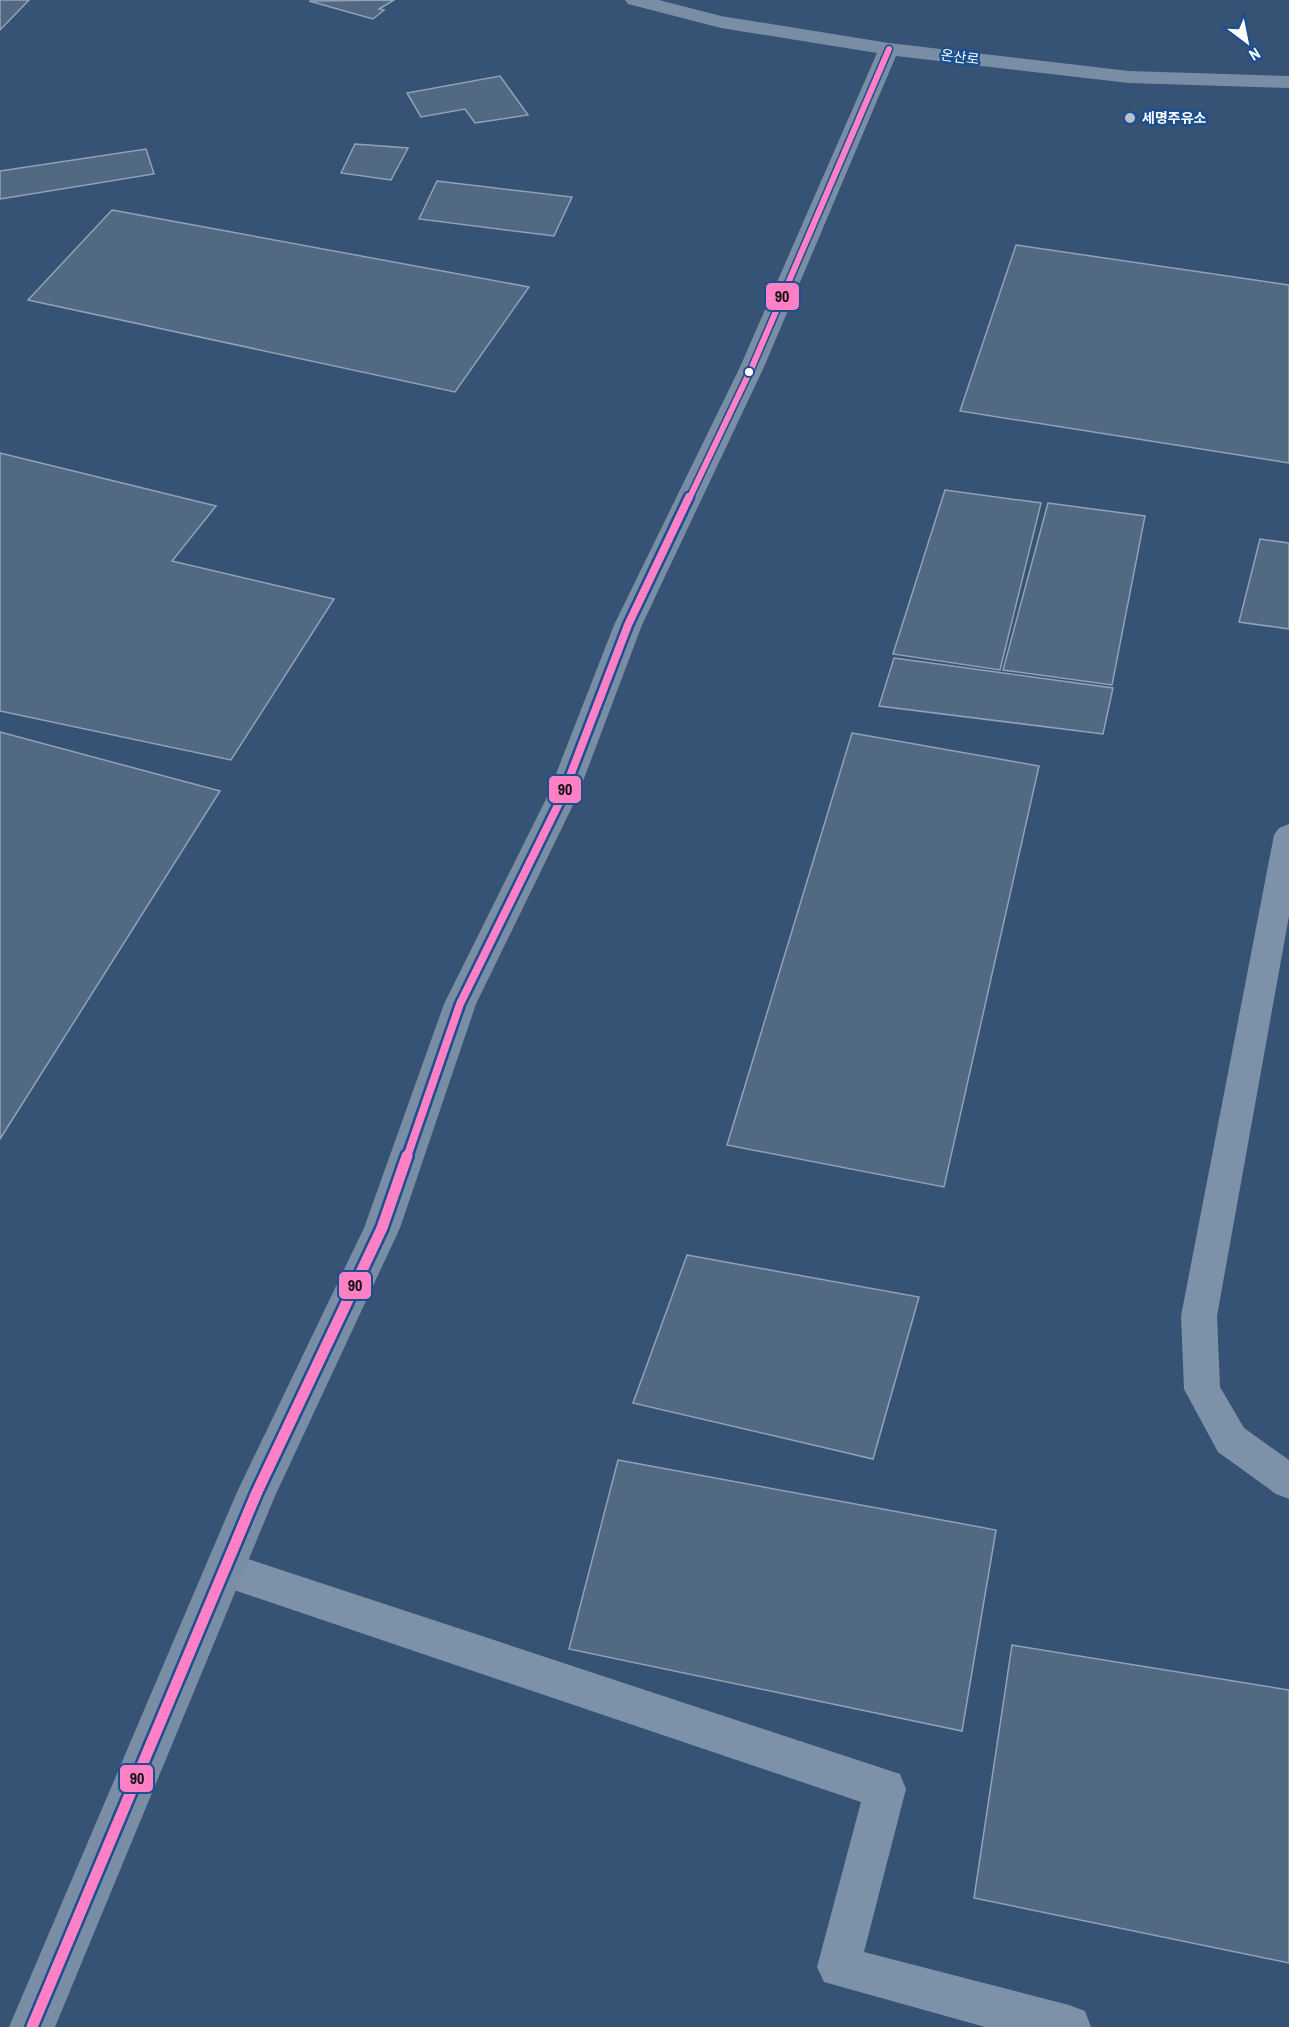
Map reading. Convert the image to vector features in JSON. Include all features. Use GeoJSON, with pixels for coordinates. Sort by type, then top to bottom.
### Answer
{"type":"FeatureCollection","features":[{"type":"Feature","properties":{"kind":"main road","name":"온산로"},"geometry":{"type":"LineString","coordinates":[[635,0],[721,22],[889,49],[1129,77],[1289,82]]}},
{"type":"Feature","properties":{"kind":"main road"},"geometry":{"type":"LineString","coordinates":[[32,2027],[256,1492],[382,1228],[460,1004],[562,798],[628,625],[752,367],[889,49]]}},
{"type":"Feature","properties":{"kind":"lane"},"geometry":{"type":"LineString","coordinates":[[1289,835],[1199,1316],[1202,1389],[1231,1440],[1289,1482]]}},
{"type":"Feature","properties":{"kind":"lane"},"geometry":{"type":"LineString","coordinates":[[224,1569],[885,1789],[839,1967],[1069,2027]]}},
{"type":"Feature","properties":{"kind":"building"},"geometry":{"type":"Polygon","coordinates":[[[0,0],[29,0],[0,30],[0,0]]]}},
{"type":"Feature","properties":{"kind":"building"},"geometry":{"type":"Polygon","coordinates":[[[394,0],[379,9],[384,10],[373,19],[309,1],[394,0]]]}},
{"type":"Feature","properties":{"kind":"building"},"geometry":{"type":"Polygon","coordinates":[[[500,76],[528,115],[475,123],[465,109],[421,117],[407,93],[500,76]]]}},
{"type":"Feature","properties":{"kind":"building"},"geometry":{"type":"Polygon","coordinates":[[[355,144],[408,148],[391,180],[341,173],[355,144]]]}},
{"type":"Feature","properties":{"kind":"building"},"geometry":{"type":"Polygon","coordinates":[[[146,149],[154,174],[0,199],[0,171],[146,149]]]}},
{"type":"Feature","properties":{"kind":"building"},"geometry":{"type":"Polygon","coordinates":[[[437,181],[572,197],[554,236],[419,219],[437,181]]]}},
{"type":"Feature","properties":{"kind":"building"},"geometry":{"type":"Polygon","coordinates":[[[112,210],[529,287],[455,392],[28,300],[112,210]]]}},
{"type":"Feature","properties":{"kind":"building"},"geometry":{"type":"Polygon","coordinates":[[[1016,245],[1289,285],[1289,463],[960,411],[1016,245]]]}},
{"type":"Feature","properties":{"kind":"building"},"geometry":{"type":"Polygon","coordinates":[[[0,453],[216,506],[172,561],[334,599],[231,760],[0,711],[0,453]]]}},
{"type":"Feature","properties":{"kind":"building"},"geometry":{"type":"Polygon","coordinates":[[[945,490],[1041,503],[1000,670],[893,654],[945,490]]]}},
{"type":"Feature","properties":{"kind":"building"},"geometry":{"type":"Polygon","coordinates":[[[1048,503],[1145,516],[1112,685],[1003,670],[1048,503]]]}},
{"type":"Feature","properties":{"kind":"building"},"geometry":{"type":"Polygon","coordinates":[[[1260,539],[1289,543],[1289,629],[1239,622],[1260,539]]]}},
{"type":"Feature","properties":{"kind":"building"},"geometry":{"type":"Polygon","coordinates":[[[894,658],[1113,688],[1103,734],[879,706],[894,658]]]}},
{"type":"Feature","properties":{"kind":"building"},"geometry":{"type":"Polygon","coordinates":[[[0,732],[220,791],[0,1139],[0,732]]]}},
{"type":"Feature","properties":{"kind":"building"},"geometry":{"type":"Polygon","coordinates":[[[852,733],[1039,766],[944,1187],[727,1145],[852,733]]]}},
{"type":"Feature","properties":{"kind":"building"},"geometry":{"type":"Polygon","coordinates":[[[687,1255],[919,1297],[873,1459],[633,1403],[687,1255]]]}},
{"type":"Feature","properties":{"kind":"building"},"geometry":{"type":"Polygon","coordinates":[[[618,1460],[996,1530],[962,1731],[569,1649],[618,1460]]]}},
{"type":"Feature","properties":{"kind":"building"},"geometry":{"type":"Polygon","coordinates":[[[1012,1645],[1289,1690],[1289,1963],[974,1898],[1012,1645]]]}},
{"type":"Feature","properties":{"kind":"transit line","name":"90"},"geometry":{"type":"LineString","coordinates":[[32,2027],[257,1492],[382,1228],[460,1004],[562,797],[628,625],[752,367],[889,49]]}},
{"type":"Feature","properties":{"kind":"place","name":"세명주유소"},"geometry":{"type":"Point","coordinates":[1130,118]}}]}
